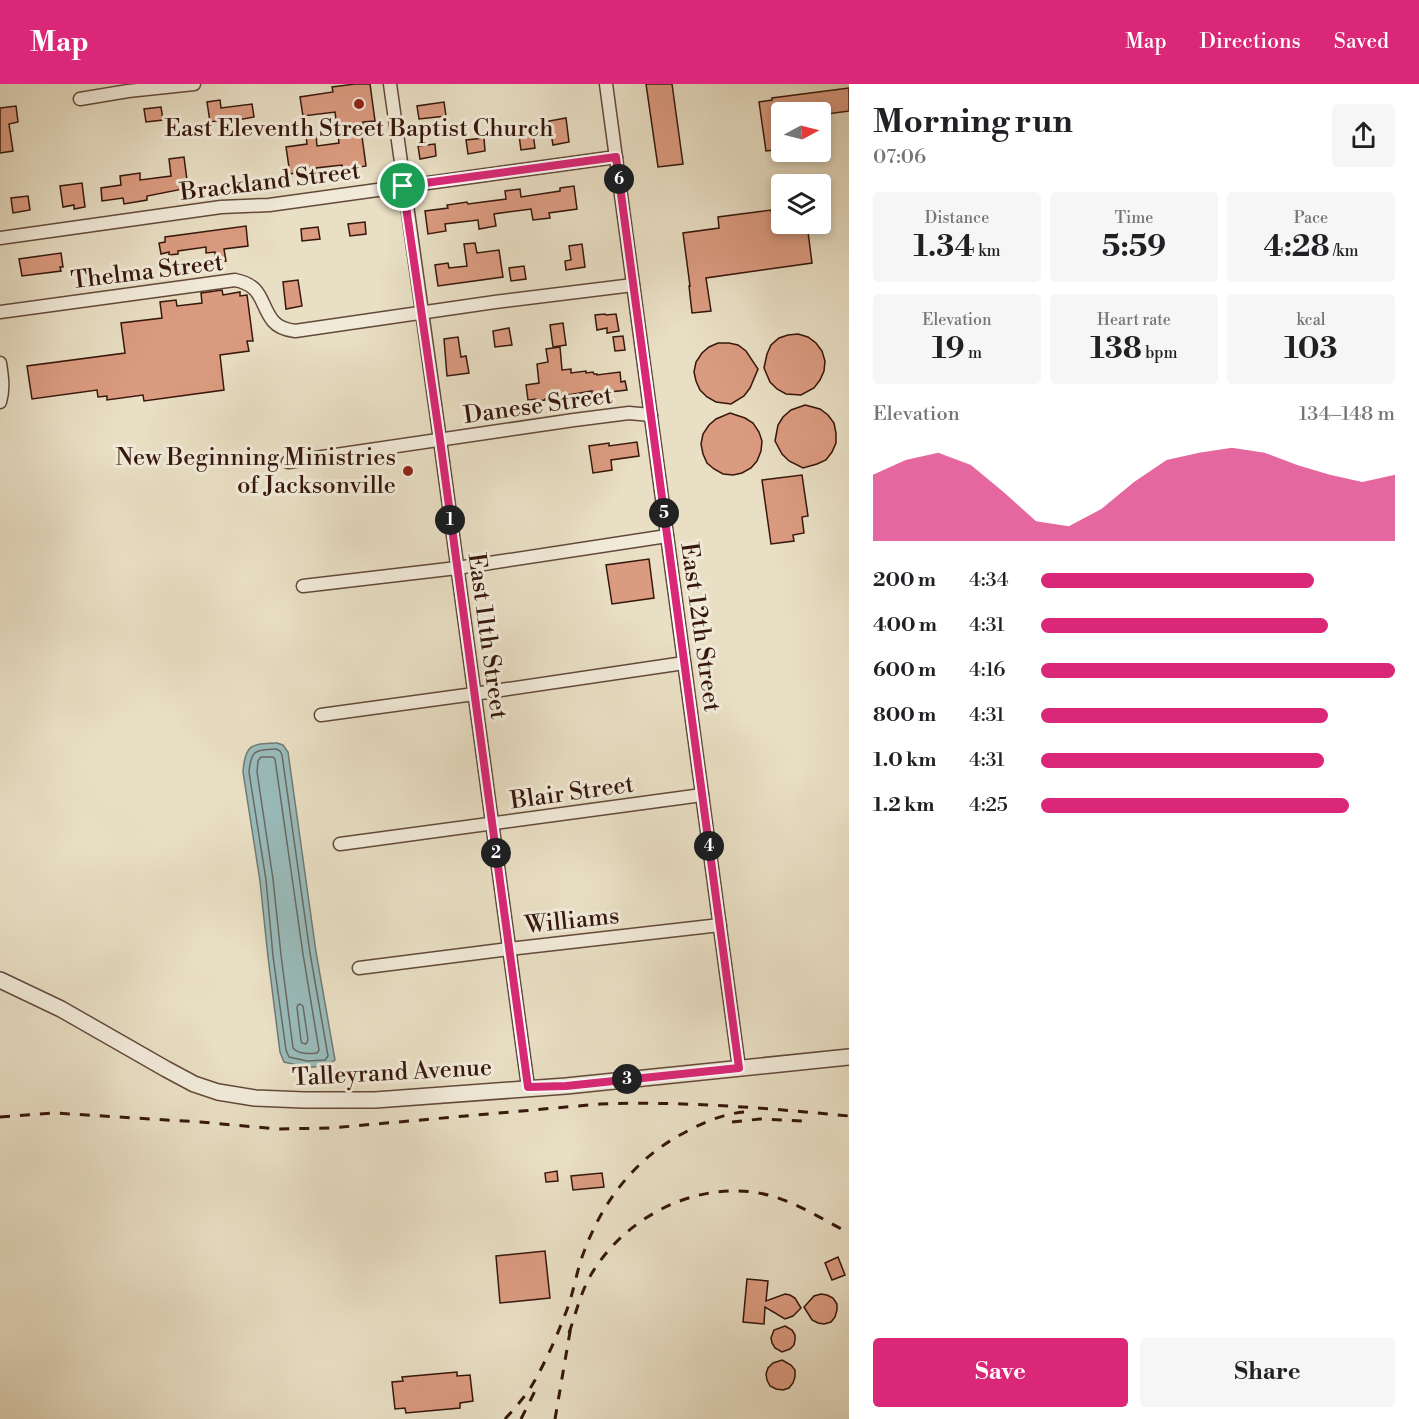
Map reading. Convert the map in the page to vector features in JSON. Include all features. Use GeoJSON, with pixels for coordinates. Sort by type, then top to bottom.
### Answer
{"type":"FeatureCollection","features":[{"type":"Feature","properties":{"kind":"street"},"geometry":{"type":"LineString","coordinates":[[80,99],[194,84]]}},
{"type":"Feature","properties":{"kind":"street","name":"East 11th Street"},"geometry":{"type":"LineString","coordinates":[[390,84],[528,1087]]}},
{"type":"Feature","properties":{"kind":"street","name":"East 12th Street"},"geometry":{"type":"LineString","coordinates":[[606,84],[739,1068]]}},
{"type":"Feature","properties":{"kind":"street","name":"Brackland Street"},"geometry":{"type":"LineString","coordinates":[[0,238],[221,207],[269,205],[616,157]]}},
{"type":"Feature","properties":{"kind":"street","name":"Thelma Street"},"geometry":{"type":"LineString","coordinates":[[0,312],[235,280],[257,291],[274,323],[295,332],[633,285]]}},
{"type":"Feature","properties":{"kind":"street"},"geometry":{"type":"LineString","coordinates":[[0,363],[3,383],[0,402]]}},
{"type":"Feature","properties":{"kind":"street","name":"Danese Street"},"geometry":{"type":"LineString","coordinates":[[288,462],[629,413],[651,415]]}},
{"type":"Feature","properties":{"kind":"street"},"geometry":{"type":"LineString","coordinates":[[303,586],[457,568],[667,536]]}},
{"type":"Feature","properties":{"kind":"street"},"geometry":{"type":"LineString","coordinates":[[321,715],[684,663]]}},
{"type":"Feature","properties":{"kind":"street","name":"Blair Street"},"geometry":{"type":"LineString","coordinates":[[340,844],[702,795]]}},
{"type":"Feature","properties":{"kind":"street","name":"Williams"},"geometry":{"type":"LineString","coordinates":[[358,968],[720,925]]}},
{"type":"Feature","properties":{"kind":"street","name":"Talleyrand Avenue"},"geometry":{"type":"LineString","coordinates":[[0,980],[61,1009],[194,1084],[218,1092],[255,1098],[375,1100],[566,1086],[849,1058]]}},
{"type":"Feature","properties":{"kind":"water"},"geometry":{"type":"Polygon","coordinates":[[[277,743],[283,745],[288,752],[316,952],[335,1060],[317,1067],[284,1062],[280,1052],[260,881],[243,772],[246,756],[251,747],[277,743]]]}},
{"type":"Feature","properties":{"kind":"building"},"geometry":{"type":"Polygon","coordinates":[[[370,84],[375,121],[363,122],[361,129],[366,166],[343,170],[342,165],[316,168],[317,173],[295,176],[294,173],[290,174],[286,147],[307,144],[306,136],[316,135],[317,146],[339,143],[335,112],[303,116],[300,97],[333,92],[332,87],[370,84]]]}},
{"type":"Feature","properties":{"kind":"building"},"geometry":{"type":"Polygon","coordinates":[[[646,84],[672,84],[683,164],[658,167],[646,84]]]}},
{"type":"Feature","properties":{"kind":"building"},"geometry":{"type":"Polygon","coordinates":[[[849,88],[849,111],[831,113],[831,102],[771,102],[771,150],[766,151],[759,102],[772,100],[772,98],[849,88]]]}},
{"type":"Feature","properties":{"kind":"building"},"geometry":{"type":"Polygon","coordinates":[[[220,100],[221,108],[252,104],[254,117],[210,122],[207,102],[220,100]]]}},
{"type":"Feature","properties":{"kind":"building"},"geometry":{"type":"Polygon","coordinates":[[[444,102],[446,116],[419,119],[417,106],[444,102]]]}},
{"type":"Feature","properties":{"kind":"building"},"geometry":{"type":"Polygon","coordinates":[[[16,106],[18,122],[9,124],[13,151],[0,153],[0,108],[16,106]]]}},
{"type":"Feature","properties":{"kind":"building"},"geometry":{"type":"Polygon","coordinates":[[[161,107],[163,120],[146,122],[144,109],[161,107]]]}},
{"type":"Feature","properties":{"kind":"building"},"geometry":{"type":"Polygon","coordinates":[[[566,118],[569,142],[553,145],[549,121],[566,118]]]}},
{"type":"Feature","properties":{"kind":"building"},"geometry":{"type":"Polygon","coordinates":[[[532,126],[535,148],[521,150],[518,128],[532,126]]]}},
{"type":"Feature","properties":{"kind":"building"},"geometry":{"type":"Polygon","coordinates":[[[484,138],[485,151],[468,154],[466,140],[484,138]]]}},
{"type":"Feature","properties":{"kind":"building"},"geometry":{"type":"Polygon","coordinates":[[[435,144],[436,156],[420,159],[418,146],[435,144]]]}},
{"type":"Feature","properties":{"kind":"building"},"geometry":{"type":"Polygon","coordinates":[[[184,157],[188,188],[147,196],[147,200],[124,204],[123,198],[102,201],[101,188],[121,185],[120,176],[140,173],[140,180],[171,176],[169,159],[184,157]]]}},
{"type":"Feature","properties":{"kind":"building"},"geometry":{"type":"Polygon","coordinates":[[[82,183],[85,207],[74,209],[74,205],[63,207],[60,186],[82,183]]]}},
{"type":"Feature","properties":{"kind":"building"},"geometry":{"type":"Polygon","coordinates":[[[574,186],[577,209],[549,213],[550,218],[533,220],[531,209],[494,214],[496,226],[479,229],[478,220],[445,224],[446,231],[428,234],[425,211],[448,208],[447,205],[467,202],[468,204],[506,199],[505,191],[520,189],[521,197],[560,191],[560,188],[574,186]]]}},
{"type":"Feature","properties":{"kind":"building"},"geometry":{"type":"Polygon","coordinates":[[[28,196],[30,210],[13,213],[11,198],[28,196]]]}},
{"type":"Feature","properties":{"kind":"building"},"geometry":{"type":"Polygon","coordinates":[[[771,210],[771,234],[808,234],[812,263],[706,278],[711,311],[692,313],[683,233],[719,228],[718,217],[771,210]]]}},
{"type":"Feature","properties":{"kind":"building"},"geometry":{"type":"Polygon","coordinates":[[[365,222],[366,234],[350,236],[348,224],[365,222]]]}},
{"type":"Feature","properties":{"kind":"building"},"geometry":{"type":"Polygon","coordinates":[[[246,226],[248,246],[224,249],[226,261],[216,262],[215,252],[206,253],[206,247],[178,251],[178,254],[169,255],[169,252],[161,254],[159,243],[165,242],[165,237],[246,226]]]}},
{"type":"Feature","properties":{"kind":"building"},"geometry":{"type":"Polygon","coordinates":[[[318,227],[320,239],[302,241],[301,229],[318,227]]]}},
{"type":"Feature","properties":{"kind":"building"},"geometry":{"type":"Polygon","coordinates":[[[475,243],[477,253],[499,250],[503,277],[438,286],[435,265],[448,263],[449,268],[467,266],[464,244],[475,243]]]}},
{"type":"Feature","properties":{"kind":"building"},"geometry":{"type":"Polygon","coordinates":[[[582,244],[585,267],[566,270],[565,261],[571,260],[569,246],[582,244]]]}},
{"type":"Feature","properties":{"kind":"building"},"geometry":{"type":"Polygon","coordinates":[[[61,253],[63,267],[60,267],[61,271],[22,276],[19,259],[61,253]]]}},
{"type":"Feature","properties":{"kind":"building"},"geometry":{"type":"Polygon","coordinates":[[[524,266],[526,279],[511,281],[509,268],[524,266]]]}},
{"type":"Feature","properties":{"kind":"building"},"geometry":{"type":"Polygon","coordinates":[[[298,280],[302,306],[286,309],[283,282],[298,280]]]}},
{"type":"Feature","properties":{"kind":"building"},"geometry":{"type":"Polygon","coordinates":[[[222,290],[223,295],[240,292],[240,296],[247,295],[253,341],[247,341],[249,351],[220,355],[224,390],[144,401],[143,395],[107,400],[107,396],[98,397],[97,390],[32,399],[27,366],[125,353],[121,323],[162,318],[160,302],[176,300],[177,306],[202,303],[201,293],[222,290]]]}},
{"type":"Feature","properties":{"kind":"building"},"geometry":{"type":"Polygon","coordinates":[[[616,314],[619,331],[607,333],[607,328],[597,330],[595,315],[616,314]]]}},
{"type":"Feature","properties":{"kind":"building"},"geometry":{"type":"Polygon","coordinates":[[[563,323],[566,345],[553,347],[550,325],[563,323]]]}},
{"type":"Feature","properties":{"kind":"building"},"geometry":{"type":"Polygon","coordinates":[[[509,328],[512,345],[495,347],[493,331],[509,328]]]}},
{"type":"Feature","properties":{"kind":"building"},"geometry":{"type":"Polygon","coordinates":[[[798,334],[808,337],[822,351],[825,361],[824,371],[814,388],[801,395],[786,394],[770,382],[764,368],[771,345],[779,338],[798,334]]]}},
{"type":"Feature","properties":{"kind":"building"},"geometry":{"type":"Polygon","coordinates":[[[623,336],[625,350],[615,351],[613,337],[623,336]]]}},
{"type":"Feature","properties":{"kind":"building"},"geometry":{"type":"Polygon","coordinates":[[[458,337],[461,357],[466,356],[469,373],[447,376],[444,339],[458,337]]]}},
{"type":"Feature","properties":{"kind":"building"},"geometry":{"type":"Polygon","coordinates":[[[718,343],[738,345],[746,351],[758,369],[744,396],[731,404],[716,402],[707,397],[700,390],[694,372],[696,362],[702,353],[718,343]]]}},
{"type":"Feature","properties":{"kind":"building"},"geometry":{"type":"Polygon","coordinates":[[[560,347],[562,370],[571,369],[571,373],[593,372],[597,375],[620,372],[621,382],[625,381],[627,390],[592,394],[592,391],[545,400],[528,400],[526,385],[539,383],[537,364],[548,362],[546,349],[560,347]]]}},
{"type":"Feature","properties":{"kind":"building"},"geometry":{"type":"Polygon","coordinates":[[[805,405],[820,409],[828,415],[834,423],[836,443],[826,460],[803,468],[789,461],[775,441],[778,425],[783,417],[791,410],[805,405]]]}},
{"type":"Feature","properties":{"kind":"building"},"geometry":{"type":"Polygon","coordinates":[[[730,413],[753,423],[762,441],[757,461],[751,468],[733,475],[723,474],[707,463],[701,444],[703,434],[709,425],[730,413]]]}},
{"type":"Feature","properties":{"kind":"building"},"geometry":{"type":"Polygon","coordinates":[[[637,442],[639,456],[611,460],[612,470],[593,473],[589,446],[637,442]]]}},
{"type":"Feature","properties":{"kind":"building"},"geometry":{"type":"Polygon","coordinates":[[[802,475],[808,516],[802,517],[804,533],[793,535],[794,541],[771,544],[762,480],[802,475]]]}},
{"type":"Feature","properties":{"kind":"building"},"geometry":{"type":"Polygon","coordinates":[[[649,559],[654,598],[612,604],[606,565],[649,559]]]}},
{"type":"Feature","properties":{"kind":"building"},"geometry":{"type":"Polygon","coordinates":[[[557,1171],[558,1181],[546,1182],[545,1173],[557,1171]]]}},
{"type":"Feature","properties":{"kind":"building"},"geometry":{"type":"Polygon","coordinates":[[[602,1173],[604,1187],[573,1190],[571,1176],[602,1173]]]}},
{"type":"Feature","properties":{"kind":"building"},"geometry":{"type":"Polygon","coordinates":[[[545,1251],[550,1298],[500,1303],[496,1256],[545,1251]]]}},
{"type":"Feature","properties":{"kind":"building"},"geometry":{"type":"Polygon","coordinates":[[[838,1257],[845,1275],[832,1280],[825,1263],[838,1257]]]}},
{"type":"Feature","properties":{"kind":"building"},"geometry":{"type":"Polygon","coordinates":[[[747,1279],[768,1281],[766,1301],[785,1294],[790,1295],[795,1298],[801,1308],[793,1316],[785,1319],[765,1307],[764,1324],[743,1322],[747,1279]]]}},
{"type":"Feature","properties":{"kind":"building"},"geometry":{"type":"Polygon","coordinates":[[[821,1294],[833,1298],[837,1304],[835,1317],[831,1322],[824,1324],[812,1320],[804,1307],[814,1296],[821,1294]]]}},
{"type":"Feature","properties":{"kind":"building"},"geometry":{"type":"Polygon","coordinates":[[[785,1326],[792,1330],[795,1340],[790,1349],[782,1352],[775,1348],[771,1338],[774,1330],[785,1326]]]}},
{"type":"Feature","properties":{"kind":"building"},"geometry":{"type":"Polygon","coordinates":[[[782,1360],[795,1370],[793,1383],[789,1388],[783,1390],[770,1386],[766,1374],[773,1363],[782,1360]]]}},
{"type":"Feature","properties":{"kind":"building"},"geometry":{"type":"Polygon","coordinates":[[[457,1372],[457,1376],[470,1375],[473,1401],[460,1403],[460,1408],[406,1413],[405,1408],[395,1409],[392,1382],[403,1381],[402,1377],[457,1372]]]}},
{"type":"Feature","properties":{"kind":"railway"},"geometry":{"type":"LineString","coordinates":[[0,1117],[54,1113],[278,1129],[331,1128],[631,1103],[724,1106],[849,1116]]}},
{"type":"Feature","properties":{"kind":"railway"},"geometry":{"type":"LineString","coordinates":[[505,1419],[528,1391],[545,1362],[567,1310],[588,1241],[607,1204],[619,1188],[646,1158],[680,1135],[711,1120],[744,1112]]}},
{"type":"Feature","properties":{"kind":"railway"},"geometry":{"type":"LineString","coordinates":[[732,1122],[760,1119],[804,1121]]}},
{"type":"Feature","properties":{"kind":"railway"},"geometry":{"type":"LineString","coordinates":[[569,1333],[585,1287],[605,1254],[640,1222],[682,1200],[728,1191],[765,1194],[802,1208],[849,1233]]}},
{"type":"Feature","properties":{"kind":"railway"},"geometry":{"type":"LineString","coordinates":[[555,1419],[571,1326]]}},
{"type":"Feature","properties":{"kind":"railway"},"geometry":{"type":"LineString","coordinates":[[521,1419],[537,1387]]}},
{"type":"Feature","properties":{"kind":"place","name":"East Eleventh Street Baptist Church"},"geometry":{"type":"Point","coordinates":[359,104]}},
{"type":"Feature","properties":{"kind":"place","name":"New Beginning Ministries of Jacksonville"},"geometry":{"type":"Point","coordinates":[408,471]}},
{"type":"Feature","properties":{"kind":"route"},"geometry":{"type":"LineString","coordinates":[[616,157],[739,1068],[566,1086],[528,1087],[403,186],[616,157]]}}]}
